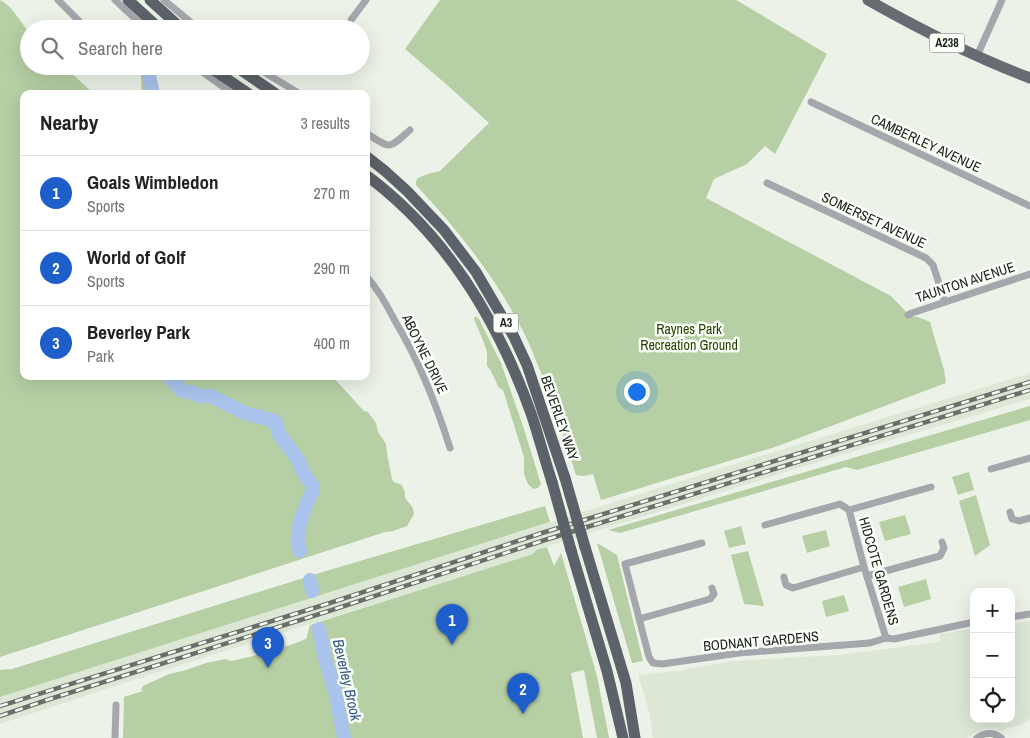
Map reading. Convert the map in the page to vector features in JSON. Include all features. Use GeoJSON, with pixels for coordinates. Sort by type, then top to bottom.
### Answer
{"type":"FeatureCollection","features":[{"type":"Feature","properties":{"kind":"highway"},"geometry":{"type":"LineString","coordinates":[[128,0],[150,20]]}},
{"type":"Feature","properties":{"kind":"highway"},"geometry":{"type":"LineString","coordinates":[[150,0],[172,20]]}},
{"type":"Feature","properties":{"kind":"highway"},"geometry":{"type":"LineString","coordinates":[[222,75],[244,90]]}},
{"type":"Feature","properties":{"kind":"highway"},"geometry":{"type":"LineString","coordinates":[[248,75],[270,90]]}},
{"type":"Feature","properties":{"kind":"highway","name":"BEVERLEY WAY"},"geometry":{"type":"LineString","coordinates":[[370,159],[407,191],[444,230],[476,272],[514,337],[526,365],[565,478],[586,547],[626,683],[635,738]]}},
{"type":"Feature","properties":{"kind":"highway","name":"BEVERLEY WAY"},"geometry":{"type":"LineString","coordinates":[[370,178],[397,200],[434,239],[476,295],[514,370],[532,416],[552,482],[607,671],[623,738]]}},
{"type":"Feature","properties":{"kind":"highway"},"geometry":{"type":"LineString","coordinates":[[607,671],[616,738]]}},
{"type":"Feature","properties":{"kind":"highway"},"geometry":{"type":"LineString","coordinates":[[626,683],[643,738]]}},
{"type":"Feature","properties":{"kind":"main road","name":"A238"},"geometry":{"type":"LineString","coordinates":[[868,0],[944,41],[1030,78]]}},
{"type":"Feature","properties":{"kind":"street"},"geometry":{"type":"LineString","coordinates":[[58,0],[79,20]]}},
{"type":"Feature","properties":{"kind":"street"},"geometry":{"type":"LineString","coordinates":[[115,0],[136,20]]}},
{"type":"Feature","properties":{"kind":"street"},"geometry":{"type":"LineString","coordinates":[[164,0],[188,20]]}},
{"type":"Feature","properties":{"kind":"street"},"geometry":{"type":"LineString","coordinates":[[351,20],[366,0]]}},
{"type":"Feature","properties":{"kind":"street"},"geometry":{"type":"LineString","coordinates":[[977,56],[1002,0]]}},
{"type":"Feature","properties":{"kind":"street"},"geometry":{"type":"LineString","coordinates":[[207,75],[227,90]]}},
{"type":"Feature","properties":{"kind":"street"},"geometry":{"type":"LineString","coordinates":[[269,75],[293,90]]}},
{"type":"Feature","properties":{"kind":"street","name":"CAMBERLEY AVENUE"},"geometry":{"type":"LineString","coordinates":[[810,102],[1030,206]]}},
{"type":"Feature","properties":{"kind":"street"},"geometry":{"type":"LineString","coordinates":[[370,135],[390,146],[410,130]]}},
{"type":"Feature","properties":{"kind":"street","name":"SOMERSET AVENUE"},"geometry":{"type":"LineString","coordinates":[[767,183],[926,258],[933,265],[945,302]]}},
{"type":"Feature","properties":{"kind":"street","name":"TAUNTON AVENUE"},"geometry":{"type":"LineString","coordinates":[[908,315],[1030,274]]}},
{"type":"Feature","properties":{"kind":"street","name":"ABOYNE DRIVE"},"geometry":{"type":"LineString","coordinates":[[370,282],[385,303],[417,361],[440,416],[450,448]]}},
{"type":"Feature","properties":{"kind":"street"},"geometry":{"type":"LineString","coordinates":[[991,469],[1030,458]]}},
{"type":"Feature","properties":{"kind":"street"},"geometry":{"type":"LineString","coordinates":[[765,525],[840,504],[849,510],[931,487]]}},
{"type":"Feature","properties":{"kind":"street","name":"HIDCOTE GARDENS"},"geometry":{"type":"LineString","coordinates":[[849,510],[886,638]]}},
{"type":"Feature","properties":{"kind":"street"},"geometry":{"type":"LineString","coordinates":[[1010,512],[1012,519],[1019,521],[1030,518]]}},
{"type":"Feature","properties":{"kind":"street"},"geometry":{"type":"LineString","coordinates":[[867,576],[940,556],[944,548],[942,542]]}},
{"type":"Feature","properties":{"kind":"street","name":"BODNANT GARDENS"},"geometry":{"type":"LineString","coordinates":[[702,543],[625,564],[649,657],[653,663],[662,664],[739,653],[870,644],[886,638],[894,639],[970,623]]}},
{"type":"Feature","properties":{"kind":"street"},"geometry":{"type":"LineString","coordinates":[[784,577],[786,585],[793,588],[864,567]]}},
{"type":"Feature","properties":{"kind":"street"},"geometry":{"type":"LineString","coordinates":[[639,618],[710,599],[714,594],[712,588]]}},
{"type":"Feature","properties":{"kind":"street"},"geometry":{"type":"LineString","coordinates":[[1015,616],[1030,614]]}},
{"type":"Feature","properties":{"kind":"street"},"geometry":{"type":"LineString","coordinates":[[115,738],[116,705]]}},
{"type":"Feature","properties":{"kind":"street"},"geometry":{"type":"LineString","coordinates":[[977,738],[988,733],[998,735],[1001,738]]}},
{"type":"Feature","properties":{"kind":"shaded area"},"geometry":{"type":"Polygon","coordinates":[[[1030,373],[1030,399],[844,454],[536,550],[533,554],[0,724],[0,697],[709,472],[1030,373]]]}},
{"type":"Feature","properties":{"kind":"shaded area"},"geometry":{"type":"Polygon","coordinates":[[[1030,621],[1030,719],[1020,725],[1002,731],[986,729],[967,738],[653,738],[650,715],[639,678],[639,675],[683,670],[733,661],[838,655],[940,642],[940,634],[970,629],[970,723],[1015,723],[1015,623],[1030,621]]]}},
{"type":"Feature","properties":{"kind":"green space"},"geometry":{"type":"Polygon","coordinates":[[[0,0],[12,10],[20,20],[20,75],[74,75],[90,90],[20,90],[20,380],[336,380],[364,411],[368,412],[376,423],[378,432],[386,444],[392,479],[394,482],[402,485],[405,498],[413,508],[414,514],[407,526],[393,531],[0,657],[0,0]]]}},
{"type":"Feature","properties":{"kind":"green space","name":"Raynes Park Recreation Ground"},"geometry":{"type":"Polygon","coordinates":[[[440,0],[736,0],[827,54],[775,154],[765,146],[747,164],[714,179],[706,198],[891,296],[910,316],[930,322],[946,383],[775,447],[601,500],[593,474],[576,475],[543,378],[528,341],[511,309],[474,253],[416,185],[418,178],[440,171],[489,123],[405,49],[440,0]]]}},
{"type":"Feature","properties":{"kind":"green space"},"geometry":{"type":"Polygon","coordinates":[[[141,75],[150,75],[154,90],[142,90],[141,75]]]}},
{"type":"Feature","properties":{"kind":"green space"},"geometry":{"type":"Polygon","coordinates":[[[475,316],[479,319],[501,363],[541,484],[538,488],[533,489],[528,484],[524,474],[524,457],[503,390],[499,388],[487,366],[487,352],[474,319],[475,316]]]}},
{"type":"Feature","properties":{"kind":"green space"},"geometry":{"type":"Polygon","coordinates":[[[1030,406],[1030,420],[857,470],[846,467],[620,533],[608,530],[1030,406]]]}},
{"type":"Feature","properties":{"kind":"green space"},"geometry":{"type":"Polygon","coordinates":[[[969,472],[974,490],[958,495],[952,477],[969,472]]]}},
{"type":"Feature","properties":{"kind":"green space"},"geometry":{"type":"Polygon","coordinates":[[[976,495],[990,545],[975,556],[959,501],[976,495]]]}},
{"type":"Feature","properties":{"kind":"green space"},"geometry":{"type":"Polygon","coordinates":[[[545,506],[550,522],[0,697],[0,670],[12,669],[326,571],[545,506]]]}},
{"type":"Feature","properties":{"kind":"green space"},"geometry":{"type":"Polygon","coordinates":[[[905,515],[911,534],[885,541],[879,522],[905,515]]]}},
{"type":"Feature","properties":{"kind":"green space"},"geometry":{"type":"Polygon","coordinates":[[[741,526],[746,544],[729,548],[724,531],[741,526]]]}},
{"type":"Feature","properties":{"kind":"green space"},"geometry":{"type":"Polygon","coordinates":[[[826,530],[830,546],[807,553],[802,536],[826,530]]]}},
{"type":"Feature","properties":{"kind":"green space"},"geometry":{"type":"Polygon","coordinates":[[[597,543],[617,555],[643,661],[632,663],[597,543]]]}},
{"type":"Feature","properties":{"kind":"green space"},"geometry":{"type":"Polygon","coordinates":[[[547,547],[554,566],[561,553],[597,676],[609,738],[597,738],[584,670],[571,673],[583,738],[123,738],[124,697],[143,691],[141,690],[143,686],[169,674],[206,663],[226,659],[231,661],[287,646],[306,639],[310,625],[533,554],[536,550],[547,547]]]}},
{"type":"Feature","properties":{"kind":"green space"},"geometry":{"type":"Polygon","coordinates":[[[748,551],[764,606],[744,604],[731,555],[748,551]]]}},
{"type":"Feature","properties":{"kind":"green space"},"geometry":{"type":"Polygon","coordinates":[[[926,579],[931,599],[904,607],[898,587],[926,579]]]}},
{"type":"Feature","properties":{"kind":"green space"},"geometry":{"type":"Polygon","coordinates":[[[844,595],[849,611],[826,617],[822,601],[844,595]]]}},
{"type":"Feature","properties":{"kind":"waterway","name":"Beverley Brook"},"geometry":{"type":"LineString","coordinates":[[149,75],[152,90]]}},
{"type":"Feature","properties":{"kind":"waterway","name":"Beverley Brook"},"geometry":{"type":"LineString","coordinates":[[172,380],[182,391],[200,396],[211,396],[244,413],[275,421],[279,434],[299,461],[302,471],[312,485],[313,491],[300,524],[298,537],[300,551]]}},
{"type":"Feature","properties":{"kind":"waterway","name":"Beverley Brook"},"geometry":{"type":"LineString","coordinates":[[310,580],[312,591]]}},
{"type":"Feature","properties":{"kind":"waterway","name":"Beverley Brook"},"geometry":{"type":"LineString","coordinates":[[319,629],[336,695],[344,738]]}},
{"type":"Feature","properties":{"kind":"railway"},"geometry":{"type":"LineString","coordinates":[[0,706],[330,603],[542,533],[1030,382]]}},
{"type":"Feature","properties":{"kind":"railway"},"geometry":{"type":"LineString","coordinates":[[0,716],[545,540],[1030,390]]}},
{"type":"Feature","properties":{"kind":"place","name":"Goals Wimbledon"},"geometry":{"type":"Point","coordinates":[452,645]}},
{"type":"Feature","properties":{"kind":"place","name":"Beverley Park"},"geometry":{"type":"Point","coordinates":[268,668]}},
{"type":"Feature","properties":{"kind":"place","name":"World of Golf"},"geometry":{"type":"Point","coordinates":[523,714]}}]}
